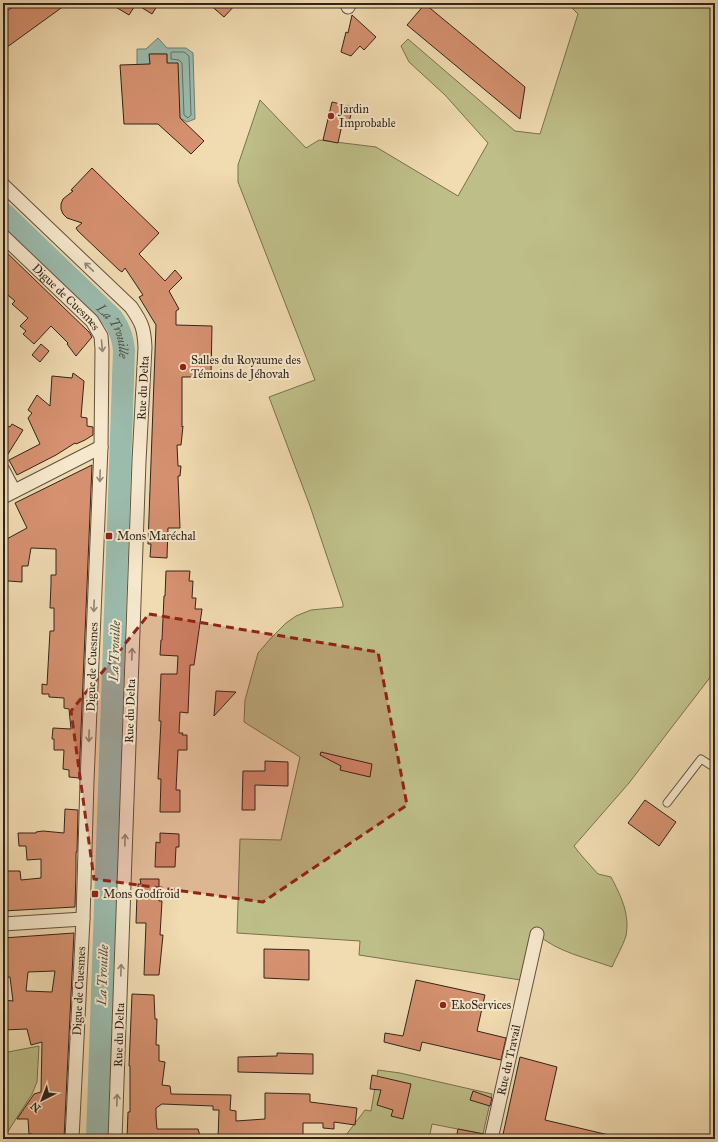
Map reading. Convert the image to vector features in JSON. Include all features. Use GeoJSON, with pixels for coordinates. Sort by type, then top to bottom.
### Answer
{"type":"FeatureCollection","features":[{"type":"Feature","properties":{"kind":"street","name":"Rue du Delta"},"geometry":{"type":"LineString","coordinates":[[3,185],[131,307],[139,318],[144,330],[145,347],[139,461],[115,1139]]}},
{"type":"Feature","properties":{"kind":"street","name":"Digue de Cuesmes"},"geometry":{"type":"LineString","coordinates":[[3,236],[92,321],[101,336],[102,349],[101,447],[87,773],[83,919],[72,1139]]}},
{"type":"Feature","properties":{"kind":"street"},"geometry":{"type":"LineString","coordinates":[[3,470],[8,494],[101,447]]}},
{"type":"Feature","properties":{"kind":"street"},"geometry":{"type":"LineString","coordinates":[[3,924],[83,919]]}},
{"type":"Feature","properties":{"kind":"street","name":"Rue du Travail"},"geometry":{"type":"LineString","coordinates":[[491,1139],[537,934]]}},
{"type":"Feature","properties":{"kind":"lane"},"geometry":{"type":"LineString","coordinates":[[667,803],[701,759],[715,768]]}},
{"type":"Feature","properties":{"kind":"highlighted area"},"geometry":{"type":"Polygon","coordinates":[[[149,614],[378,652],[407,805],[263,902],[94,879],[71,711],[149,614]]]}},
{"type":"Feature","properties":{"kind":"green space"},"geometry":{"type":"Polygon","coordinates":[[[567,3],[715,3],[715,671],[629,783],[574,846],[598,874],[611,877],[624,905],[626,913],[627,928],[625,940],[612,967],[563,950],[537,934],[527,981],[359,955],[360,941],[237,933],[240,839],[281,840],[300,757],[244,722],[245,700],[258,653],[286,623],[296,616],[311,610],[343,607],[310,506],[269,397],[315,380],[238,182],[238,165],[260,100],[306,148],[319,140],[376,147],[458,196],[488,143],[445,95],[409,62],[401,46],[408,39],[515,131],[540,134],[578,14],[567,3]]]}},
{"type":"Feature","properties":{"kind":"green space"},"geometry":{"type":"Polygon","coordinates":[[[39,1046],[37,1082],[32,1094],[5,1136],[3,1136],[3,1053],[39,1046]]]}},
{"type":"Feature","properties":{"kind":"green space"},"geometry":{"type":"Polygon","coordinates":[[[378,1070],[400,1073],[492,1094],[483,1134],[432,1124],[429,1139],[343,1139],[365,1110],[371,1111],[378,1070]]]}},
{"type":"Feature","properties":{"kind":"water"},"geometry":{"type":"Polygon","coordinates":[[[158,38],[167,48],[186,48],[193,53],[195,119],[187,122],[180,118],[167,64],[167,54],[150,54],[150,64],[137,65],[137,49],[146,49],[158,38]]]}},
{"type":"Feature","properties":{"kind":"building"},"geometry":{"type":"Polygon","coordinates":[[[18,3],[68,3],[3,50],[3,14],[18,3]]]}},
{"type":"Feature","properties":{"kind":"building"},"geometry":{"type":"Polygon","coordinates":[[[109,3],[159,3],[152,14],[136,4],[129,15],[109,3]]]}},
{"type":"Feature","properties":{"kind":"building"},"geometry":{"type":"Polygon","coordinates":[[[208,3],[237,3],[224,17],[208,3]]]}},
{"type":"Feature","properties":{"kind":"building"},"geometry":{"type":"Polygon","coordinates":[[[425,4],[525,87],[520,119],[407,25],[425,4]]]}},
{"type":"Feature","properties":{"kind":"building"},"geometry":{"type":"Polygon","coordinates":[[[352,15],[376,37],[364,50],[360,46],[351,56],[341,52],[346,32],[348,33],[352,15]]]}},
{"type":"Feature","properties":{"kind":"building"},"geometry":{"type":"Polygon","coordinates":[[[149,54],[167,54],[167,63],[178,63],[180,118],[204,141],[191,154],[158,124],[124,124],[120,65],[150,64],[149,54]]]}},
{"type":"Feature","properties":{"kind":"building"},"geometry":{"type":"Polygon","coordinates":[[[332,102],[353,107],[349,122],[343,120],[338,143],[323,140],[332,102]]]}},
{"type":"Feature","properties":{"kind":"building"},"geometry":{"type":"Polygon","coordinates":[[[92,168],[159,233],[139,254],[165,281],[175,270],[182,278],[169,291],[179,309],[176,311],[176,325],[212,326],[211,377],[182,377],[182,427],[183,426],[181,445],[177,445],[178,466],[181,466],[180,476],[178,476],[180,528],[168,528],[167,558],[150,557],[151,544],[148,544],[156,325],[139,297],[143,295],[125,268],[122,272],[119,270],[78,231],[76,228],[82,223],[67,218],[61,209],[63,199],[73,191],[71,190],[92,168]]]}},
{"type":"Feature","properties":{"kind":"building"},"geometry":{"type":"Polygon","coordinates":[[[3,249],[89,332],[92,337],[76,356],[67,344],[68,343],[51,326],[34,344],[23,334],[26,331],[20,326],[28,318],[12,304],[15,301],[3,291],[3,249]]]}},
{"type":"Feature","properties":{"kind":"building"},"geometry":{"type":"Polygon","coordinates":[[[41,344],[49,351],[40,362],[32,355],[41,344]]]}},
{"type":"Feature","properties":{"kind":"building"},"geometry":{"type":"Polygon","coordinates":[[[73,373],[84,381],[81,417],[87,418],[87,426],[93,427],[93,435],[76,444],[75,443],[56,455],[17,475],[9,460],[40,444],[28,418],[32,413],[28,410],[37,395],[50,406],[52,376],[72,378],[73,373]]]}},
{"type":"Feature","properties":{"kind":"building"},"geometry":{"type":"Polygon","coordinates":[[[3,424],[10,427],[12,424],[23,430],[3,462],[3,424]]]}},
{"type":"Feature","properties":{"kind":"building"},"geometry":{"type":"Polygon","coordinates":[[[92,465],[79,778],[69,777],[69,770],[63,769],[64,750],[54,750],[54,739],[52,739],[53,728],[71,729],[69,709],[64,708],[64,698],[49,697],[49,694],[42,694],[42,684],[47,685],[50,631],[54,631],[54,608],[50,608],[51,575],[56,575],[56,549],[31,548],[28,566],[22,566],[22,582],[9,581],[3,584],[3,541],[27,528],[15,503],[92,465]]]}},
{"type":"Feature","properties":{"kind":"building"},"geometry":{"type":"Polygon","coordinates":[[[166,571],[190,571],[189,581],[193,581],[192,598],[196,598],[195,609],[202,609],[194,665],[190,665],[188,713],[180,712],[179,733],[183,733],[182,735],[187,735],[187,750],[178,750],[176,790],[180,790],[180,812],[160,812],[161,779],[158,779],[161,721],[159,721],[161,674],[177,674],[178,656],[160,655],[166,571]]]}},
{"type":"Feature","properties":{"kind":"building"},"geometry":{"type":"Polygon","coordinates":[[[216,691],[236,692],[214,716],[216,691]]]}},
{"type":"Feature","properties":{"kind":"building"},"geometry":{"type":"Polygon","coordinates":[[[321,752],[372,764],[370,777],[340,770],[341,766],[320,755],[321,752]]]}},
{"type":"Feature","properties":{"kind":"building"},"geometry":{"type":"Polygon","coordinates":[[[265,761],[288,762],[288,786],[255,785],[255,810],[242,810],[243,771],[265,771],[265,761]]]}},
{"type":"Feature","properties":{"kind":"building"},"geometry":{"type":"Polygon","coordinates":[[[645,800],[676,822],[659,846],[628,823],[645,800]]]}},
{"type":"Feature","properties":{"kind":"building"},"geometry":{"type":"Polygon","coordinates":[[[65,809],[78,810],[75,907],[3,911],[3,871],[20,871],[21,880],[41,878],[41,859],[27,860],[26,846],[19,846],[18,833],[36,833],[43,831],[64,833],[65,809]]]}},
{"type":"Feature","properties":{"kind":"building"},"geometry":{"type":"Polygon","coordinates":[[[160,833],[179,834],[179,847],[176,847],[175,867],[155,867],[156,842],[160,843],[160,833]]]}},
{"type":"Feature","properties":{"kind":"building"},"geometry":{"type":"Polygon","coordinates":[[[140,879],[159,879],[159,901],[162,901],[160,935],[163,935],[159,975],[144,975],[146,923],[136,923],[138,884],[141,884],[140,879]]]}},
{"type":"Feature","properties":{"kind":"building"},"geometry":{"type":"Polygon","coordinates":[[[74,933],[64,1139],[41,1139],[42,1136],[32,1136],[32,1134],[29,1134],[28,1119],[17,1119],[34,1094],[41,1092],[42,1042],[31,1045],[27,1029],[3,1030],[3,1000],[13,1001],[10,977],[3,977],[3,938],[74,933]],[[55,971],[28,972],[26,991],[52,992],[55,971]]]}},
{"type":"Feature","properties":{"kind":"building"},"geometry":{"type":"Polygon","coordinates":[[[264,949],[309,950],[309,980],[264,978],[264,949]]]}},
{"type":"Feature","properties":{"kind":"building"},"geometry":{"type":"Polygon","coordinates":[[[416,980],[485,995],[477,1031],[506,1038],[501,1060],[422,1042],[420,1051],[384,1042],[385,1033],[403,1036],[416,980]]]}},
{"type":"Feature","properties":{"kind":"building"},"geometry":{"type":"Polygon","coordinates":[[[132,994],[154,995],[155,1019],[157,1019],[156,1045],[159,1045],[159,1061],[165,1062],[162,1085],[170,1086],[171,1094],[231,1095],[230,1110],[236,1111],[236,1121],[265,1119],[265,1093],[310,1094],[310,1102],[357,1108],[355,1125],[334,1122],[334,1129],[323,1128],[323,1123],[303,1123],[303,1139],[218,1139],[219,1110],[213,1110],[213,1106],[162,1104],[156,1108],[157,1129],[198,1129],[201,1139],[127,1139],[128,1112],[130,1112],[129,1066],[132,994]]]}},
{"type":"Feature","properties":{"kind":"building"},"geometry":{"type":"Polygon","coordinates":[[[277,1053],[313,1054],[313,1074],[238,1072],[238,1057],[277,1056],[277,1053]]]}},
{"type":"Feature","properties":{"kind":"building"},"geometry":{"type":"Polygon","coordinates":[[[520,1057],[557,1067],[545,1120],[609,1135],[608,1139],[502,1139],[520,1057]]]}},
{"type":"Feature","properties":{"kind":"building"},"geometry":{"type":"Polygon","coordinates":[[[372,1075],[411,1084],[403,1119],[391,1116],[393,1110],[377,1105],[381,1090],[370,1089],[372,1075]]]}},
{"type":"Feature","properties":{"kind":"building"},"geometry":{"type":"Polygon","coordinates":[[[473,1091],[492,1098],[490,1106],[470,1100],[473,1091]]]}},
{"type":"Feature","properties":{"kind":"building"},"geometry":{"type":"Polygon","coordinates":[[[458,1129],[484,1134],[483,1139],[456,1139],[458,1129]]]}},
{"type":"Feature","properties":{"kind":"waterway","name":"La Trouille"},"geometry":{"type":"LineString","coordinates":[[3,213],[113,319],[121,334],[124,350],[97,1139]]}},
{"type":"Feature","properties":{"kind":"place","name":"Jardin Improbable"},"geometry":{"type":"Point","coordinates":[331,116]}},
{"type":"Feature","properties":{"kind":"place","name":"Salles du Royaume des Témoins de Jéhovah"},"geometry":{"type":"Point","coordinates":[183,367]}},
{"type":"Feature","properties":{"kind":"place","name":"Mons Maréchal"},"geometry":{"type":"Point","coordinates":[109,536]}},
{"type":"Feature","properties":{"kind":"place","name":"Mons Godfroid"},"geometry":{"type":"Point","coordinates":[95,894]}},
{"type":"Feature","properties":{"kind":"place","name":"EkoServices"},"geometry":{"type":"Point","coordinates":[443,1005]}}]}
